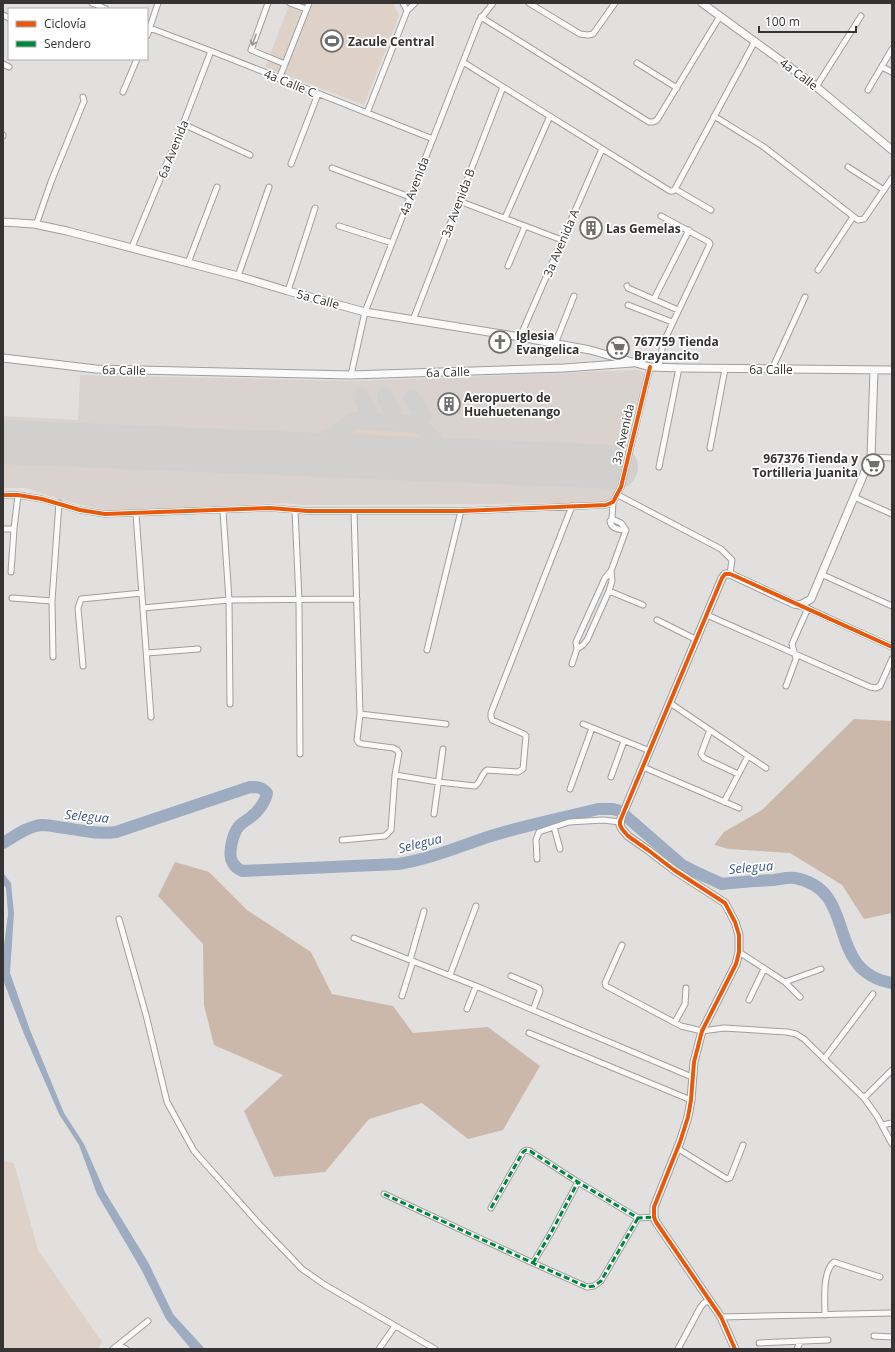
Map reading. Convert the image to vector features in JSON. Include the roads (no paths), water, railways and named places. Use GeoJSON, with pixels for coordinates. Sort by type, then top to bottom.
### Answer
{"type":"FeatureCollection","features":[{"type":"Feature","properties":{"kind":"street"},"geometry":{"type":"LineString","coordinates":[[92,3],[104,8]]}},
{"type":"Feature","properties":{"kind":"street"},"geometry":{"type":"LineString","coordinates":[[149,27],[158,3]]}},
{"type":"Feature","properties":{"kind":"street"},"geometry":{"type":"LineString","coordinates":[[268,3],[251,50],[285,64]]}},
{"type":"Feature","properties":{"kind":"street"},"geometry":{"type":"LineString","coordinates":[[290,3],[306,9]]}},
{"type":"Feature","properties":{"kind":"street"},"geometry":{"type":"LineString","coordinates":[[279,79],[309,3]]}},
{"type":"Feature","properties":{"kind":"street"},"geometry":{"type":"LineString","coordinates":[[403,3],[407,11]]}},
{"type":"Feature","properties":{"kind":"street"},"geometry":{"type":"LineString","coordinates":[[367,113],[407,11],[415,3]]}},
{"type":"Feature","properties":{"kind":"street","name":"4a Avenida"},"geometry":{"type":"LineString","coordinates":[[351,375],[365,312],[481,17],[493,3]]}},
{"type":"Feature","properties":{"kind":"street"},"geometry":{"type":"LineString","coordinates":[[529,3],[580,34],[588,35],[593,34],[615,3]]}},
{"type":"Feature","properties":{"kind":"street","name":"4a Calle"},"geometry":{"type":"LineString","coordinates":[[702,3],[816,87],[892,150]]}},
{"type":"Feature","properties":{"kind":"street"},"geometry":{"type":"LineString","coordinates":[[481,17],[649,122],[653,122],[657,120],[720,16]]}},
{"type":"Feature","properties":{"kind":"street"},"geometry":{"type":"LineString","coordinates":[[816,87],[861,16]]}},
{"type":"Feature","properties":{"kind":"street","name":"4a Calle C"},"geometry":{"type":"LineString","coordinates":[[149,27],[211,50],[279,79],[433,139]]}},
{"type":"Feature","properties":{"kind":"street"},"geometry":{"type":"LineString","coordinates":[[463,62],[670,191],[673,191],[755,41]]}},
{"type":"Feature","properties":{"kind":"street"},"geometry":{"type":"LineString","coordinates":[[868,90],[892,49]]}},
{"type":"Feature","properties":{"kind":"street","name":"6a Avenida"},"geometry":{"type":"LineString","coordinates":[[132,247],[183,124],[211,50]]}},
{"type":"Feature","properties":{"kind":"street"},"geometry":{"type":"LineString","coordinates":[[123,92],[137,60]]}},
{"type":"Feature","properties":{"kind":"street"},"geometry":{"type":"LineString","coordinates":[[637,63],[677,88]]}},
{"type":"Feature","properties":{"kind":"street"},"geometry":{"type":"LineString","coordinates":[[3,64],[10,67]]}},
{"type":"Feature","properties":{"kind":"street"},"geometry":{"type":"LineString","coordinates":[[882,67],[892,72]]}},
{"type":"Feature","properties":{"kind":"street","name":"3a Avenida B"},"geometry":{"type":"LineString","coordinates":[[413,320],[503,87]]}},
{"type":"Feature","properties":{"kind":"street"},"geometry":{"type":"LineString","coordinates":[[291,164],[318,94]]}},
{"type":"Feature","properties":{"kind":"street"},"geometry":{"type":"LineString","coordinates":[[36,225],[51,182],[84,101],[83,97]]}},
{"type":"Feature","properties":{"kind":"street"},"geometry":{"type":"LineString","coordinates":[[505,218],[550,116]]}},
{"type":"Feature","properties":{"kind":"street"},"geometry":{"type":"LineString","coordinates":[[714,116],[764,147],[858,220],[864,219],[892,178]]}},
{"type":"Feature","properties":{"kind":"street"},"geometry":{"type":"LineString","coordinates":[[183,124],[250,155]]}},
{"type":"Feature","properties":{"kind":"street","name":"3a Avenida A"},"geometry":{"type":"LineString","coordinates":[[520,337],[602,149]]}},
{"type":"Feature","properties":{"kind":"street"},"geometry":{"type":"LineString","coordinates":[[848,167],[884,190]]}},
{"type":"Feature","properties":{"kind":"street"},"geometry":{"type":"LineString","coordinates":[[332,168],[410,197]]}},
{"type":"Feature","properties":{"kind":"street"},"geometry":{"type":"LineString","coordinates":[[188,263],[217,187]]}},
{"type":"Feature","properties":{"kind":"street"},"geometry":{"type":"LineString","coordinates":[[238,276],[269,187]]}},
{"type":"Feature","properties":{"kind":"street"},"geometry":{"type":"LineString","coordinates":[[675,189],[712,210]]}},
{"type":"Feature","properties":{"kind":"street"},"geometry":{"type":"LineString","coordinates":[[459,201],[562,240]]}},
{"type":"Feature","properties":{"kind":"street"},"geometry":{"type":"LineString","coordinates":[[288,291],[315,208]]}},
{"type":"Feature","properties":{"kind":"street"},"geometry":{"type":"LineString","coordinates":[[659,367],[662,346],[710,244],[689,230],[661,216]]}},
{"type":"Feature","properties":{"kind":"street"},"geometry":{"type":"LineString","coordinates":[[818,270],[853,217]]}},
{"type":"Feature","properties":{"kind":"street","name":"5a Calle"},"geometry":{"type":"LineString","coordinates":[[3,222],[36,225],[67,231],[132,247],[365,312],[590,350],[636,363]]}},
{"type":"Feature","properties":{"kind":"street"},"geometry":{"type":"LineString","coordinates":[[339,226],[392,243]]}},
{"type":"Feature","properties":{"kind":"street"},"geometry":{"type":"LineString","coordinates":[[508,266],[525,226]]}},
{"type":"Feature","properties":{"kind":"street"},"geometry":{"type":"LineString","coordinates":[[654,300],[689,230]]}},
{"type":"Feature","properties":{"kind":"street"},"geometry":{"type":"LineString","coordinates":[[627,286],[628,288],[678,310]]}},
{"type":"Feature","properties":{"kind":"street"},"geometry":{"type":"LineString","coordinates":[[555,344],[574,296]]}},
{"type":"Feature","properties":{"kind":"street"},"geometry":{"type":"LineString","coordinates":[[772,369],[805,297]]}},
{"type":"Feature","properties":{"kind":"street"},"geometry":{"type":"LineString","coordinates":[[628,305],[672,322]]}},
{"type":"Feature","properties":{"kind":"street","name":"6a Calle"},"geometry":{"type":"LineString","coordinates":[[3,358],[96,369],[351,375],[564,368],[636,363],[650,367],[679,368],[892,370]]}},
{"type":"Feature","properties":{"kind":"street","name":"3a Avenida"},"geometry":{"type":"LineString","coordinates":[[612,503],[618,495],[621,487],[650,367]]}},
{"type":"Feature","properties":{"kind":"street"},"geometry":{"type":"LineString","coordinates":[[658,467],[679,368]]}},
{"type":"Feature","properties":{"kind":"street"},"geometry":{"type":"LineString","coordinates":[[710,448],[725,369]]}},
{"type":"Feature","properties":{"kind":"street"},"geometry":{"type":"LineString","coordinates":[[800,605],[811,599],[871,457],[874,370]]}},
{"type":"Feature","properties":{"kind":"street"},"geometry":{"type":"LineString","coordinates":[[871,457],[892,458]]}},
{"type":"Feature","properties":{"kind":"street"},"geometry":{"type":"LineString","coordinates":[[3,495],[18,495],[42,499],[80,510],[105,514],[223,511],[270,508],[354,511],[460,511],[606,505],[612,503],[612,519],[621,523],[626,530],[611,571],[605,578],[576,642],[577,649],[572,664]]}},
{"type":"Feature","properties":{"kind":"street"},"geometry":{"type":"LineString","coordinates":[[11,572],[18,495]]}},
{"type":"Feature","properties":{"kind":"street"},"geometry":{"type":"LineString","coordinates":[[618,495],[721,549],[732,560],[730,574]]}},
{"type":"Feature","properties":{"kind":"street"},"geometry":{"type":"LineString","coordinates":[[854,497],[892,514]]}},
{"type":"Feature","properties":{"kind":"street"},"geometry":{"type":"LineString","coordinates":[[53,657],[52,601],[59,503]]}},
{"type":"Feature","properties":{"kind":"street"},"geometry":{"type":"LineString","coordinates":[[395,775],[475,786],[478,784],[486,770],[518,772],[523,769],[526,739],[524,734],[492,720],[491,713],[572,506]]}},
{"type":"Feature","properties":{"kind":"street"},"geometry":{"type":"LineString","coordinates":[[295,510],[299,600],[300,754]]}},
{"type":"Feature","properties":{"kind":"street"},"geometry":{"type":"LineString","coordinates":[[223,511],[229,600],[230,704]]}},
{"type":"Feature","properties":{"kind":"street"},"geometry":{"type":"LineString","coordinates":[[342,840],[385,836],[391,830],[398,753],[397,750],[393,748],[359,743],[357,740],[360,714],[354,511]]}},
{"type":"Feature","properties":{"kind":"street"},"geometry":{"type":"LineString","coordinates":[[427,650],[460,511]]}},
{"type":"Feature","properties":{"kind":"street"},"geometry":{"type":"LineString","coordinates":[[136,514],[151,717]]}},
{"type":"Feature","properties":{"kind":"street"},"geometry":{"type":"LineString","coordinates":[[3,529],[14,529]]}},
{"type":"Feature","properties":{"kind":"street"},"geometry":{"type":"LineString","coordinates":[[577,649],[587,640],[609,591],[612,581],[611,571]]}},
{"type":"Feature","properties":{"kind":"street"},"geometry":{"type":"LineString","coordinates":[[735,1349],[721,1317],[654,1217],[654,1207],[678,1148],[688,1117],[694,1062],[702,1031],[736,964],[739,952],[739,935],[735,922],[725,903],[674,870],[628,836],[622,829],[620,820],[725,574],[730,574],[794,604],[808,608],[892,647]]}},
{"type":"Feature","properties":{"kind":"street"},"geometry":{"type":"LineString","coordinates":[[821,574],[892,606]]}},
{"type":"Feature","properties":{"kind":"street"},"geometry":{"type":"LineString","coordinates":[[609,591],[643,605]]}},
{"type":"Feature","properties":{"kind":"street"},"geometry":{"type":"LineString","coordinates":[[83,666],[78,608],[81,599],[142,593]]}},
{"type":"Feature","properties":{"kind":"street"},"geometry":{"type":"LineString","coordinates":[[12,598],[52,601]]}},
{"type":"Feature","properties":{"kind":"street"},"geometry":{"type":"LineString","coordinates":[[143,608],[229,600],[357,599]]}},
{"type":"Feature","properties":{"kind":"street"},"geometry":{"type":"LineString","coordinates":[[786,686],[796,660],[792,644],[808,608]]}},
{"type":"Feature","properties":{"kind":"street"},"geometry":{"type":"LineString","coordinates":[[707,615],[870,687],[876,688],[880,686],[892,659]]}},
{"type":"Feature","properties":{"kind":"street"},"geometry":{"type":"LineString","coordinates":[[657,620],[697,640]]}},
{"type":"Feature","properties":{"kind":"street"},"geometry":{"type":"LineString","coordinates":[[146,653],[198,649]]}},
{"type":"Feature","properties":{"kind":"street"},"geometry":{"type":"LineString","coordinates":[[670,703],[766,768]]}},
{"type":"Feature","properties":{"kind":"street"},"geometry":{"type":"LineString","coordinates":[[360,714],[446,724]]}},
{"type":"Feature","properties":{"kind":"street"},"geometry":{"type":"LineString","coordinates":[[583,724],[650,751]]}},
{"type":"Feature","properties":{"kind":"street"},"geometry":{"type":"LineString","coordinates":[[570,789],[592,728]]}},
{"type":"Feature","properties":{"kind":"street"},"geometry":{"type":"LineString","coordinates":[[710,730],[701,754],[704,758],[738,774]]}},
{"type":"Feature","properties":{"kind":"street"},"geometry":{"type":"LineString","coordinates":[[611,776],[624,741]]}},
{"type":"Feature","properties":{"kind":"street"},"geometry":{"type":"LineString","coordinates":[[434,814],[443,749]]}},
{"type":"Feature","properties":{"kind":"street"},"geometry":{"type":"LineString","coordinates":[[724,802],[748,756]]}},
{"type":"Feature","properties":{"kind":"street"},"geometry":{"type":"LineString","coordinates":[[643,766],[739,808]]}},
{"type":"Feature","properties":{"kind":"street"},"geometry":{"type":"LineString","coordinates":[[537,858],[536,840],[539,832],[569,822],[620,820]]}},
{"type":"Feature","properties":{"kind":"street"},"geometry":{"type":"LineString","coordinates":[[554,827],[560,849]]}},
{"type":"Feature","properties":{"kind":"street"},"geometry":{"type":"LineString","coordinates":[[450,975],[476,906]]}},
{"type":"Feature","properties":{"kind":"street"},"geometry":{"type":"LineString","coordinates":[[402,996],[424,911]]}},
{"type":"Feature","properties":{"kind":"street"},"geometry":{"type":"LineString","coordinates":[[119,919],[146,1015],[167,1102],[194,1151],[260,1225],[302,1269],[325,1285],[435,1349]]}},
{"type":"Feature","properties":{"kind":"street"},"geometry":{"type":"LineString","coordinates":[[354,938],[450,975],[692,1077]]}},
{"type":"Feature","properties":{"kind":"street"},"geometry":{"type":"LineString","coordinates":[[622,945],[605,983],[606,986],[681,1026],[702,1031],[724,1028],[787,1032],[796,1034],[804,1039],[864,1098],[877,1116],[892,1144]]}},
{"type":"Feature","properties":{"kind":"street"},"geometry":{"type":"LineString","coordinates":[[739,952],[785,982],[800,997]]}},
{"type":"Feature","properties":{"kind":"street"},"geometry":{"type":"LineString","coordinates":[[749,1000],[764,969]]}},
{"type":"Feature","properties":{"kind":"street"},"geometry":{"type":"LineString","coordinates":[[785,982],[821,969]]}},
{"type":"Feature","properties":{"kind":"street"},"geometry":{"type":"LineString","coordinates":[[511,976],[539,988],[540,991],[533,1010]]}},
{"type":"Feature","properties":{"kind":"street"},"geometry":{"type":"LineString","coordinates":[[467,1009],[476,986]]}},
{"type":"Feature","properties":{"kind":"street"},"geometry":{"type":"LineString","coordinates":[[675,1022],[685,1004],[686,988]]}},
{"type":"Feature","properties":{"kind":"street"},"geometry":{"type":"LineString","coordinates":[[824,1059],[873,994]]}},
{"type":"Feature","properties":{"kind":"street"},"geometry":{"type":"LineString","coordinates":[[529,1033],[691,1100]]}},
{"type":"Feature","properties":{"kind":"street"},"geometry":{"type":"LineString","coordinates":[[864,1098],[892,1070]]}},
{"type":"Feature","properties":{"kind":"street"},"geometry":{"type":"LineString","coordinates":[[882,1125],[892,1122]]}},
{"type":"Feature","properties":{"kind":"street"},"geometry":{"type":"LineString","coordinates":[[678,1148],[727,1179],[730,1178],[743,1145]]}},
{"type":"Feature","properties":{"kind":"street"},"geometry":{"type":"LineString","coordinates":[[491,1208],[523,1152],[526,1150],[530,1151],[638,1218],[654,1217]]}},
{"type":"Feature","properties":{"kind":"street"},"geometry":{"type":"LineString","coordinates":[[533,1263],[578,1182]]}},
{"type":"Feature","properties":{"kind":"street"},"geometry":{"type":"LineString","coordinates":[[384,1194],[588,1287],[594,1286],[601,1281],[638,1218]]}},
{"type":"Feature","properties":{"kind":"street"},"geometry":{"type":"LineString","coordinates":[[825,1315],[826,1276],[828,1268],[834,1262],[880,1277]]}},
{"type":"Feature","properties":{"kind":"street"},"geometry":{"type":"LineString","coordinates":[[678,1349],[700,1308],[704,1303],[710,1300]]}},
{"type":"Feature","properties":{"kind":"street"},"geometry":{"type":"LineString","coordinates":[[721,1317],[892,1313]]}},
{"type":"Feature","properties":{"kind":"street"},"geometry":{"type":"LineString","coordinates":[[113,1349],[148,1321]]}},
{"type":"Feature","properties":{"kind":"street"},"geometry":{"type":"LineString","coordinates":[[379,1349],[395,1326]]}},
{"type":"Feature","properties":{"kind":"street"},"geometry":{"type":"LineString","coordinates":[[874,1336],[892,1337]]}},
{"type":"Feature","properties":{"kind":"street"},"geometry":{"type":"LineString","coordinates":[[759,1344],[828,1340]]}},
{"type":"Feature","properties":{"kind":"street"},"geometry":{"type":"LineString","coordinates":[[797,1349],[800,1342]]}},
{"type":"Feature","properties":{"kind":"street"},"geometry":{"type":"LineString","coordinates":[[118,1345],[126,1349]]}},
{"type":"Feature","properties":{"kind":"water"},"geometry":{"type":"Polygon","coordinates":[[[3,873],[11,883],[14,913],[10,973],[30,1030],[64,1113],[84,1144],[105,1192],[148,1262],[173,1314],[205,1349],[191,1349],[166,1319],[141,1269],[97,1194],[79,1145],[59,1114],[24,1034],[3,980],[3,954],[8,914],[6,888],[3,884],[3,873]]]}},
{"type":"Feature","properties":{"kind":"waterway","name":"Selegua"},"geometry":{"type":"LineString","coordinates":[[3,843],[27,829],[42,825],[94,832],[116,832],[250,787],[255,787],[261,788],[267,793],[265,799],[257,811],[237,828],[231,849],[231,859],[235,866],[242,871],[398,864],[433,856],[518,828],[598,809],[613,809],[620,811],[682,865],[722,884],[795,878],[815,885],[828,898],[836,913],[848,948],[857,963],[871,976],[892,983]]}},
{"type":"Feature","properties":{"kind":"place","name":"Zacule Central"},"geometry":{"type":"Point","coordinates":[332,41]}},
{"type":"Feature","properties":{"kind":"place","name":"Las Gemelas"},"geometry":{"type":"Point","coordinates":[591,228]}},
{"type":"Feature","properties":{"kind":"place","name":"Iglesia Evangelica"},"geometry":{"type":"Point","coordinates":[500,342]}},
{"type":"Feature","properties":{"kind":"place","name":"767759 Tienda Brayancito"},"geometry":{"type":"Point","coordinates":[618,348]}},
{"type":"Feature","properties":{"kind":"place","name":"Aeropuerto de Huehuetenango"},"geometry":{"type":"Point","coordinates":[449,404]}},
{"type":"Feature","properties":{"kind":"place","name":"967376 Tienda y Tortilleria Juanita"},"geometry":{"type":"Point","coordinates":[873,465]}}]}
